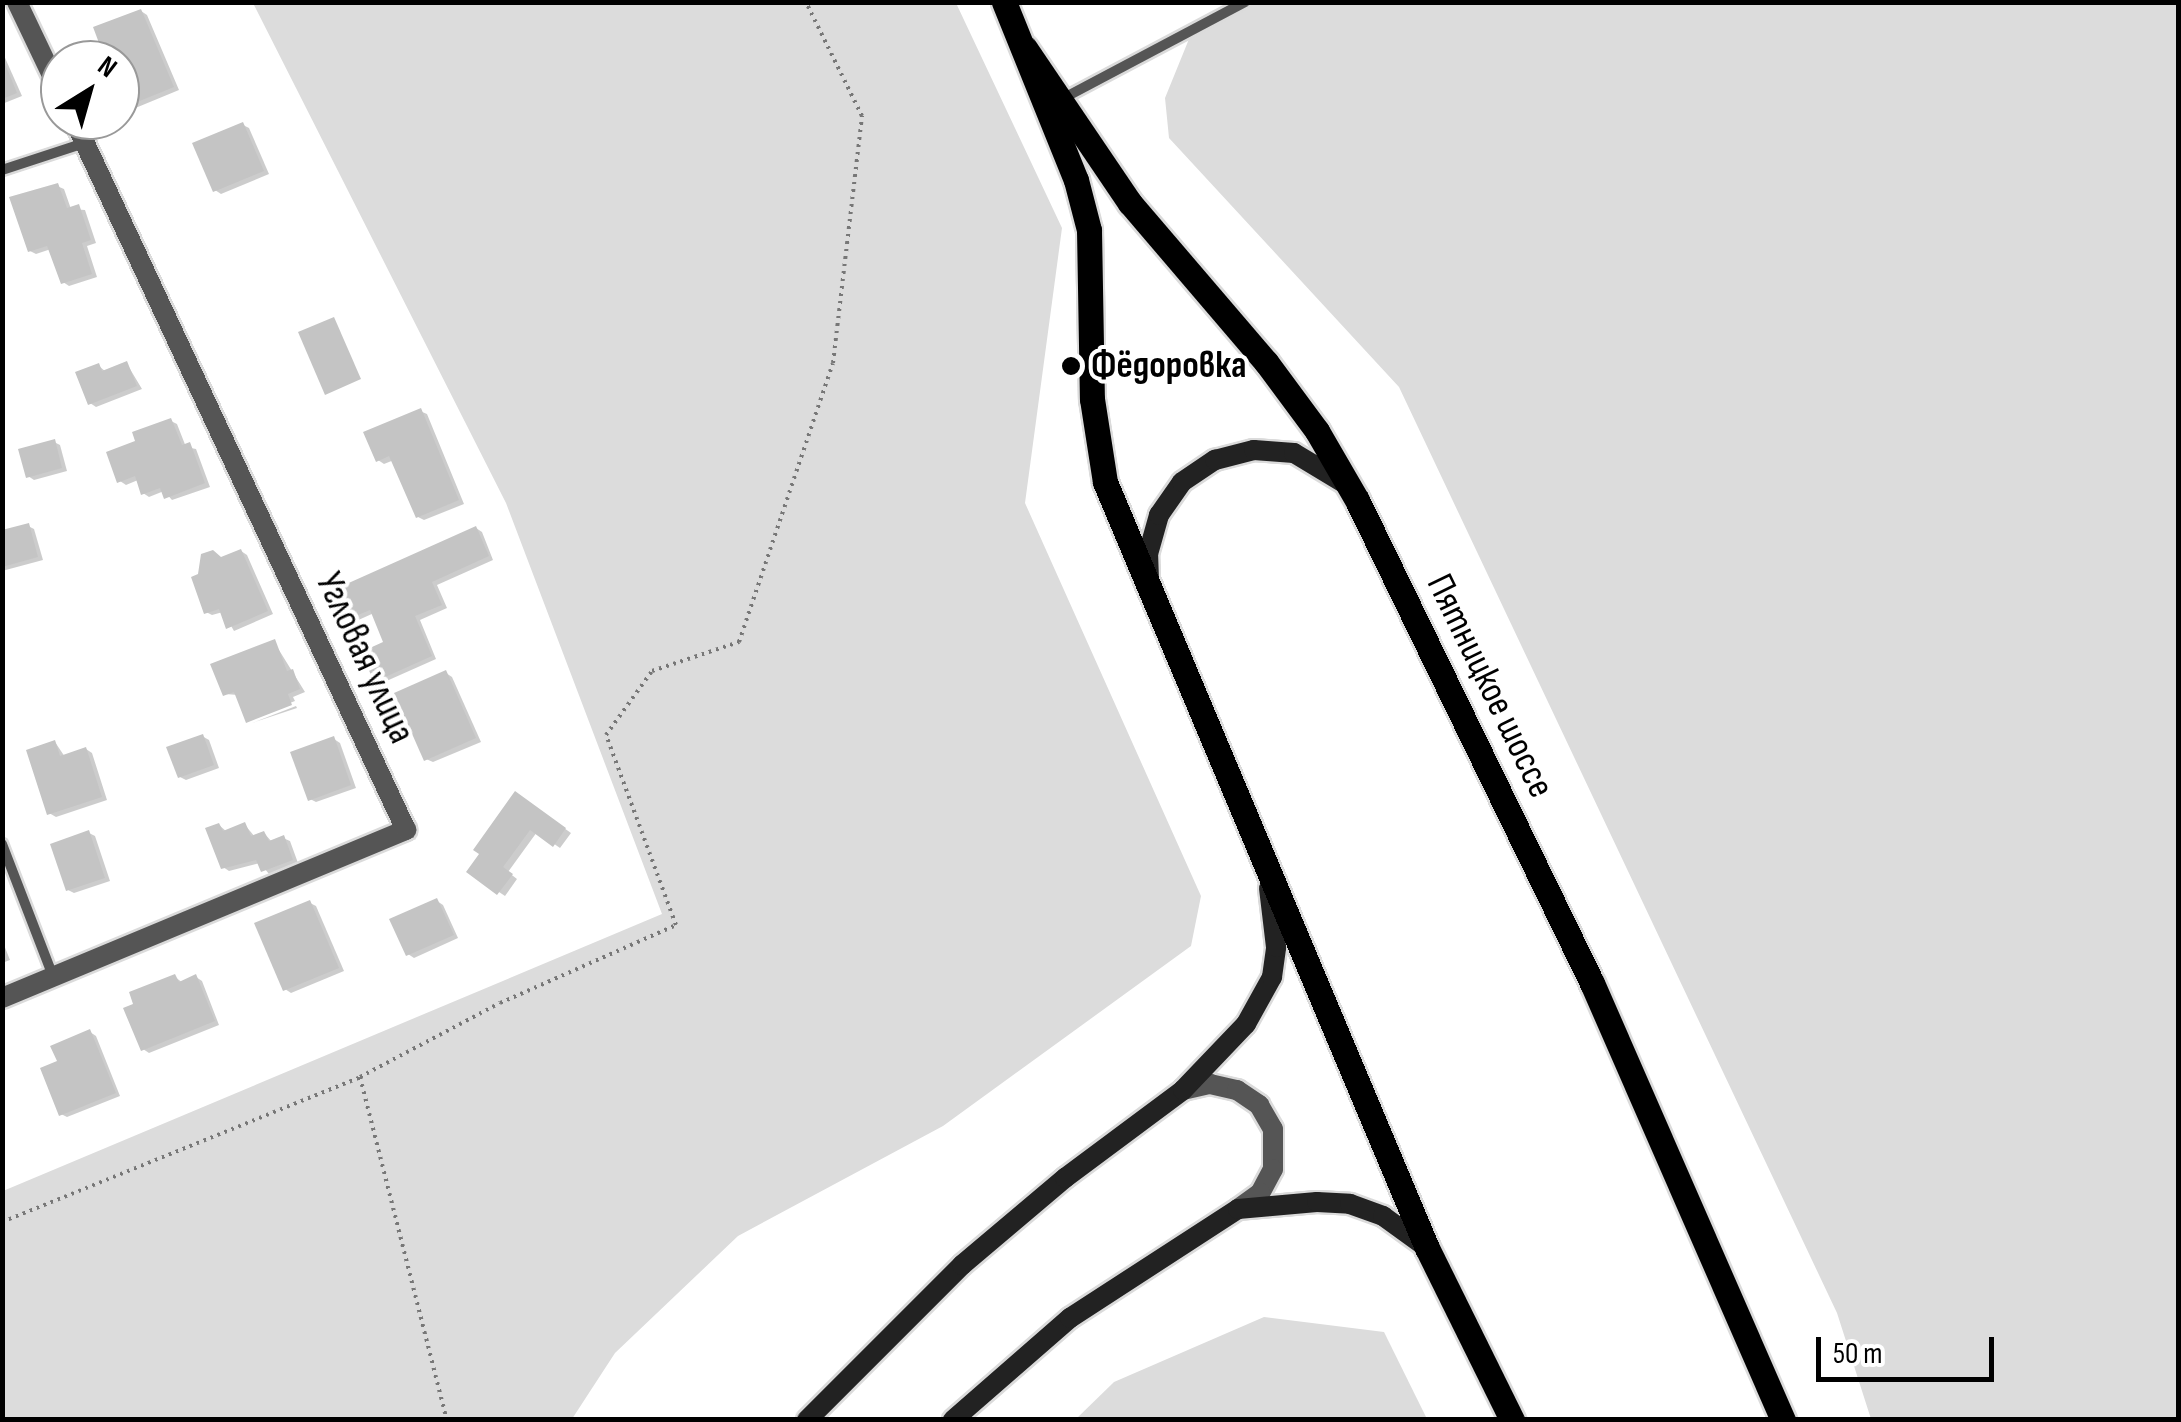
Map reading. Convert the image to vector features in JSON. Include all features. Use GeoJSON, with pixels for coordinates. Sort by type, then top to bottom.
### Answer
{"type":"FeatureCollection","features":[{"type":"Feature","properties":{"kind":"main road","name":"Пятницкое шоссе"},"geometry":{"type":"LineString","coordinates":[[1004,2],[1076,180],[1089,230],[1092,399],[1105,482],[1427,1248],[1512,1420]]}},
{"type":"Feature","properties":{"kind":"main road","name":"Пятницкое шоссе"},"geometry":{"type":"LineString","coordinates":[[1025,48],[1130,203],[1266,362],[1318,431],[1358,500],[1592,983],[1783,1420]]}},
{"type":"Feature","properties":{"kind":"street"},"geometry":{"type":"LineString","coordinates":[[17,2],[40,50]]}},
{"type":"Feature","properties":{"kind":"street","name":"Угловая улица"},"geometry":{"type":"LineString","coordinates":[[2,998],[406,830],[83,140]]}},
{"type":"Feature","properties":{"kind":"street"},"geometry":{"type":"LineString","coordinates":[[1154,606],[1148,554],[1159,515],[1182,482],[1215,460],[1254,450],[1294,454],[1330,471],[1358,500]]}},
{"type":"Feature","properties":{"kind":"street"},"geometry":{"type":"LineString","coordinates":[[807,1420],[962,1265],[1065,1178],[1183,1090],[1246,1024],[1272,978],[1276,947],[1268,876]]}},
{"type":"Feature","properties":{"kind":"street"},"geometry":{"type":"LineString","coordinates":[[952,1420],[1070,1318],[1260,1193],[1273,1169],[1273,1129],[1259,1105],[1236,1090],[1210,1084],[1183,1090]]}},
{"type":"Feature","properties":{"kind":"street"},"geometry":{"type":"LineString","coordinates":[[1238,1209],[1316,1202],[1350,1204],[1403,1227],[1427,1248]]}},
{"type":"Feature","properties":{"kind":"lane"},"geometry":{"type":"LineString","coordinates":[[1059,100],[1246,2]]}},
{"type":"Feature","properties":{"kind":"lane"},"geometry":{"type":"LineString","coordinates":[[2,170],[84,143]]}},
{"type":"Feature","properties":{"kind":"lane"},"geometry":{"type":"LineString","coordinates":[[2,844],[53,976]]}},
{"type":"Feature","properties":{"kind":"path"},"geometry":{"type":"LineString","coordinates":[[2,1222],[360,1077],[500,1003],[676,925],[606,736],[652,672],[738,642],[833,363],[862,116],[806,2]]}},
{"type":"Feature","properties":{"kind":"path"},"geometry":{"type":"LineString","coordinates":[[360,1077],[447,1420]]}},
{"type":"Feature","properties":{"kind":"shaded area"},"geometry":{"type":"Polygon","coordinates":[[[1257,2],[2178,3],[2178,1419],[1871,1419],[1837,1313],[1399,387],[1169,138],[1165,98],[1189,39],[1257,2]]]}},
{"type":"Feature","properties":{"kind":"shaded area"},"geometry":{"type":"Polygon","coordinates":[[[253,3],[956,3],[1062,228],[1025,503],[1201,896],[1191,946],[943,1126],[738,1236],[615,1353],[572,1419],[3,1419],[3,1191],[662,914],[506,503],[253,3]]]}},
{"type":"Feature","properties":{"kind":"shaded area"},"geometry":{"type":"Polygon","coordinates":[[[1264,1317],[1384,1332],[1427,1419],[1076,1419],[1114,1382],[1264,1317]]]}},
{"type":"Feature","properties":{"kind":"building"},"geometry":{"type":"Polygon","coordinates":[[[141,9],[174,87],[140,101],[140,40],[98,40],[93,27],[141,9]]]}},
{"type":"Feature","properties":{"kind":"building"},"geometry":{"type":"Polygon","coordinates":[[[2,56],[17,93],[2,99],[2,56]]]}},
{"type":"Feature","properties":{"kind":"building"},"geometry":{"type":"Polygon","coordinates":[[[243,122],[264,171],[213,192],[192,143],[243,122]]]}},
{"type":"Feature","properties":{"kind":"building"},"geometry":{"type":"Polygon","coordinates":[[[58,183],[67,208],[79,204],[91,240],[82,243],[92,274],[61,284],[47,246],[28,252],[9,197],[58,183]]]}},
{"type":"Feature","properties":{"kind":"building"},"geometry":{"type":"Polygon","coordinates":[[[334,317],[361,379],[325,395],[298,332],[334,317]]]}},
{"type":"Feature","properties":{"kind":"building"},"geometry":{"type":"Polygon","coordinates":[[[127,361],[137,386],[88,405],[75,372],[99,363],[102,371],[127,361]]]}},
{"type":"Feature","properties":{"kind":"building"},"geometry":{"type":"Polygon","coordinates":[[[421,408],[459,500],[416,518],[389,456],[376,462],[363,432],[421,408]]]}},
{"type":"Feature","properties":{"kind":"building"},"geometry":{"type":"Polygon","coordinates":[[[171,418],[182,445],[190,442],[205,483],[164,499],[160,488],[141,495],[135,476],[117,483],[106,452],[135,441],[132,432],[171,418]]]}},
{"type":"Feature","properties":{"kind":"building"},"geometry":{"type":"Polygon","coordinates":[[[55,439],[62,468],[26,478],[18,449],[55,439]]]}},
{"type":"Feature","properties":{"kind":"building"},"geometry":{"type":"Polygon","coordinates":[[[29,523],[38,557],[2,567],[2,530],[29,523]]]}},
{"type":"Feature","properties":{"kind":"building"},"geometry":{"type":"Polygon","coordinates":[[[476,526],[489,556],[432,582],[442,605],[415,616],[432,656],[374,682],[361,652],[383,642],[370,610],[346,620],[333,590],[476,526]]]}},
{"type":"Feature","properties":{"kind":"building"},"geometry":{"type":"Polygon","coordinates":[[[241,549],[268,611],[226,629],[219,609],[204,614],[191,577],[198,574],[201,554],[213,550],[221,557],[241,549]]]}},
{"type":"Feature","properties":{"kind":"building"},"geometry":{"type":"Polygon","coordinates":[[[275,639],[287,671],[293,669],[300,689],[288,694],[292,705],[246,723],[234,692],[223,696],[210,664],[275,639]]]}},
{"type":"Feature","properties":{"kind":"building"},"geometry":{"type":"Polygon","coordinates":[[[446,670],[476,738],[424,761],[394,693],[446,670]]]}},
{"type":"Feature","properties":{"kind":"building"},"geometry":{"type":"Polygon","coordinates":[[[203,734],[214,765],[178,778],[166,747],[203,734]]]}},
{"type":"Feature","properties":{"kind":"building"},"geometry":{"type":"Polygon","coordinates":[[[334,736],[351,785],[308,801],[290,752],[334,736]]]}},
{"type":"Feature","properties":{"kind":"building"},"geometry":{"type":"Polygon","coordinates":[[[55,740],[60,756],[86,747],[102,797],[47,815],[26,750],[55,740]]]}},
{"type":"Feature","properties":{"kind":"building"},"geometry":{"type":"Polygon","coordinates":[[[515,791],[566,828],[553,847],[530,830],[503,867],[513,874],[497,895],[466,872],[479,854],[473,850],[515,791]]]}},
{"type":"Feature","properties":{"kind":"building"},"geometry":{"type":"Polygon","coordinates":[[[245,822],[251,836],[264,831],[269,841],[284,835],[293,860],[261,872],[256,860],[221,869],[205,828],[219,823],[223,831],[245,822]]]}},
{"type":"Feature","properties":{"kind":"building"},"geometry":{"type":"Polygon","coordinates":[[[89,830],[105,878],[66,891],[50,844],[89,830]]]}},
{"type":"Feature","properties":{"kind":"building"},"geometry":{"type":"Polygon","coordinates":[[[437,898],[454,935],[406,956],[389,919],[437,898]]]}},
{"type":"Feature","properties":{"kind":"building"},"geometry":{"type":"Polygon","coordinates":[[[310,900],[339,968],[283,991],[254,923],[310,900]]]}},
{"type":"Feature","properties":{"kind":"building"},"geometry":{"type":"Polygon","coordinates":[[[175,974],[179,982],[196,974],[215,1021],[141,1051],[123,1008],[133,1004],[129,992],[175,974]]]}},
{"type":"Feature","properties":{"kind":"building"},"geometry":{"type":"Polygon","coordinates":[[[90,1029],[116,1093],[59,1116],[40,1068],[57,1061],[50,1046],[90,1029]]]}},
{"type":"Feature","properties":{"kind":"place","name":"Фёдоровка"},"geometry":{"type":"Point","coordinates":[1071,366]}}]}
